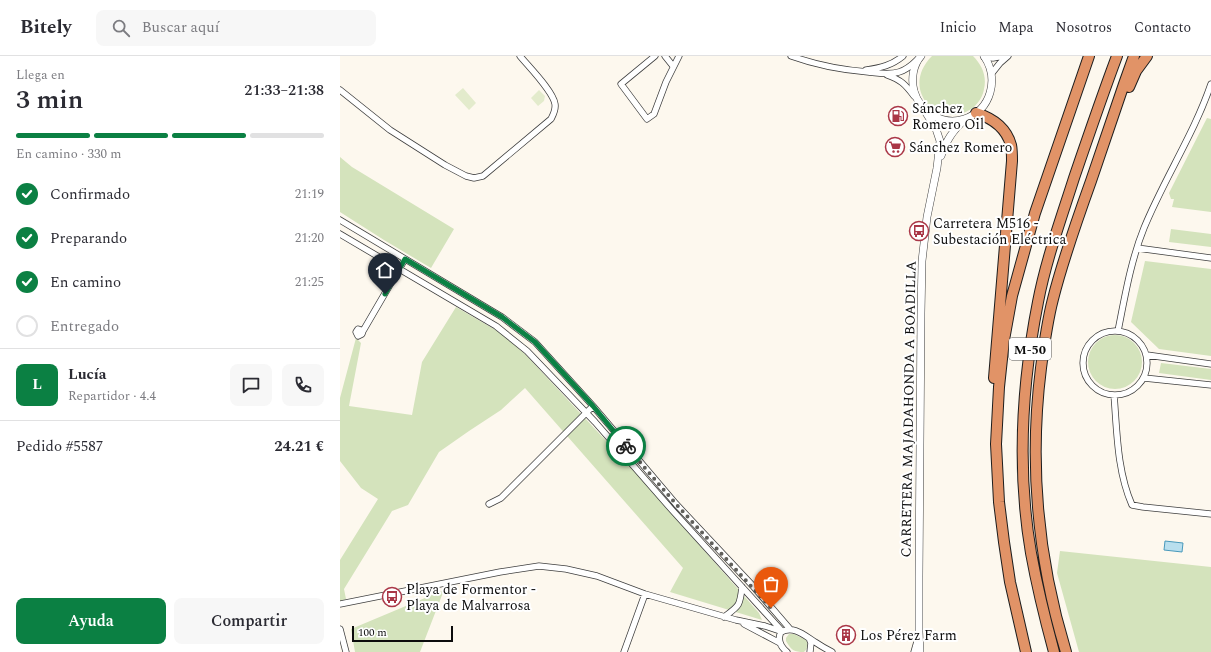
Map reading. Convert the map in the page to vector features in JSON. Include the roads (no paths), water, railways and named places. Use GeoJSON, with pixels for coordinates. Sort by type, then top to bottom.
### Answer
{"type":"FeatureCollection","features":[{"type":"Feature","properties":{"kind":"highway","name":"M-50"},"geometry":{"type":"LineString","coordinates":[[1026,652],[1010,582],[999,502],[996,444],[999,387],[1004,340],[1012,296],[1035,213],[1089,56]]}},
{"type":"Feature","properties":{"kind":"highway","name":"M-50"},"geometry":{"type":"LineString","coordinates":[[1054,652],[1041,601],[1031,552],[1025,504],[1023,460],[1025,390],[1030,342],[1038,300],[1061,217],[1117,56]]}},
{"type":"Feature","properties":{"kind":"highway"},"geometry":{"type":"LineString","coordinates":[[1066,652],[1042,549],[1037,506],[1035,460],[1039,382],[1052,301],[1063,264],[1134,56]]}},
{"type":"Feature","properties":{"kind":"highway"},"geometry":{"type":"LineString","coordinates":[[1095,170],[1136,71],[1147,56]]}},
{"type":"Feature","properties":{"kind":"highway"},"geometry":{"type":"LineString","coordinates":[[976,113],[990,119],[1002,128],[1011,145],[1012,161],[996,338],[992,443],[994,502],[999,542],[1014,623],[1026,652]]}},
{"type":"Feature","properties":{"kind":"street"},"geometry":{"type":"LineString","coordinates":[[340,90],[390,130],[445,165],[466,176],[474,178],[483,176],[551,119],[555,109],[555,104],[548,90],[520,56]]}},
{"type":"Feature","properties":{"kind":"street"},"geometry":{"type":"LineString","coordinates":[[655,56],[620,84],[647,119],[654,114],[666,82],[679,56]]}},
{"type":"Feature","properties":{"kind":"street"},"geometry":{"type":"LineString","coordinates":[[665,56],[673,66]]}},
{"type":"Feature","properties":{"kind":"street"},"geometry":{"type":"LineString","coordinates":[[791,56],[818,64],[856,71],[885,74],[898,72],[908,68],[920,58]]}},
{"type":"Feature","properties":{"kind":"street"},"geometry":{"type":"LineString","coordinates":[[856,71],[881,68],[903,56]]}},
{"type":"Feature","properties":{"kind":"street"},"geometry":{"type":"LineString","coordinates":[[984,56],[993,58],[1003,56]]}},
{"type":"Feature","properties":{"kind":"street"},"geometry":{"type":"LineString","coordinates":[[923,108],[942,120],[954,121],[965,119],[976,113],[984,105],[990,95],[992,84],[992,73],[984,56]]}},
{"type":"Feature","properties":{"kind":"street"},"geometry":{"type":"LineString","coordinates":[[992,73],[1008,56]]}},
{"type":"Feature","properties":{"kind":"street"},"geometry":{"type":"LineString","coordinates":[[916,98],[912,85],[913,71],[920,58]]}},
{"type":"Feature","properties":{"kind":"street"},"geometry":{"type":"LineString","coordinates":[[885,74],[907,85],[916,98]]}},
{"type":"Feature","properties":{"kind":"street"},"geometry":{"type":"LineString","coordinates":[[1118,331],[1137,248],[1144,228],[1162,187],[1200,113],[1211,84]]}},
{"type":"Feature","properties":{"kind":"street","name":"CARRETERA MAJADAHONDA A BOADILLA"},"geometry":{"type":"LineString","coordinates":[[916,98],[936,128],[940,141],[937,168],[927,217],[922,268],[920,652]]}},
{"type":"Feature","properties":{"kind":"street","name":"CARRETERA MAJADAHONDA A BOADILLA"},"geometry":{"type":"LineString","coordinates":[[937,168],[947,140],[965,119]]}},
{"type":"Feature","properties":{"kind":"street"},"geometry":{"type":"LineString","coordinates":[[340,220],[502,317],[535,342],[593,406],[676,504],[752,585],[790,629],[809,638],[832,652]]}},
{"type":"Feature","properties":{"kind":"street"},"geometry":{"type":"LineString","coordinates":[[340,234],[496,326],[527,351],[586,412],[781,632]]}},
{"type":"Feature","properties":{"kind":"street"},"geometry":{"type":"LineString","coordinates":[[1137,248],[1211,258]]}},
{"type":"Feature","properties":{"kind":"street"},"geometry":{"type":"LineString","coordinates":[[363,331],[405,259]]}},
{"type":"Feature","properties":{"kind":"street"},"geometry":{"type":"LineString","coordinates":[[1118,331],[1128,333],[1136,338],[1143,346],[1147,355],[1148,363],[1144,378],[1132,391],[1123,394],[1114,395],[1099,391],[1088,381],[1084,371],[1083,361],[1085,351],[1090,342],[1098,336],[1108,332],[1118,331]]}},
{"type":"Feature","properties":{"kind":"street"},"geometry":{"type":"LineString","coordinates":[[1147,355],[1211,364]]}},
{"type":"Feature","properties":{"kind":"street"},"geometry":{"type":"LineString","coordinates":[[1144,378],[1211,386]]}},
{"type":"Feature","properties":{"kind":"street"},"geometry":{"type":"LineString","coordinates":[[1114,395],[1119,454],[1127,493],[1132,504],[1143,507],[1211,514]]}},
{"type":"Feature","properties":{"kind":"street"},"geometry":{"type":"LineString","coordinates":[[489,504],[501,498],[593,406]]}},
{"type":"Feature","properties":{"kind":"street"},"geometry":{"type":"LineString","coordinates":[[340,604],[500,572],[539,566],[566,569],[597,576],[644,594],[724,617],[765,626],[781,632],[790,629]]}},
{"type":"Feature","properties":{"kind":"street"},"geometry":{"type":"LineString","coordinates":[[724,617],[738,607],[742,587]]}},
{"type":"Feature","properties":{"kind":"street"},"geometry":{"type":"LineString","coordinates":[[624,652],[644,594]]}},
{"type":"Feature","properties":{"kind":"street"},"geometry":{"type":"LineString","coordinates":[[736,620],[788,652]]}},
{"type":"Feature","properties":{"kind":"street"},"geometry":{"type":"LineString","coordinates":[[340,629],[346,652]]}},
{"type":"Feature","properties":{"kind":"street"},"geometry":{"type":"LineString","coordinates":[[781,632],[779,637],[781,648]]}},
{"type":"Feature","properties":{"kind":"street"},"geometry":{"type":"LineString","coordinates":[[914,652],[919,632]]}},
{"type":"Feature","properties":{"kind":"street"},"geometry":{"type":"LineString","coordinates":[[809,638],[811,644],[810,652]]}},
{"type":"Feature","properties":{"kind":"water"},"geometry":{"type":"Polygon","coordinates":[[[1165,541],[1183,543],[1182,552],[1164,550],[1165,541]]]}},
{"type":"Feature","properties":{"kind":"place","name":"Sánchez Romero Oil"},"geometry":{"type":"Point","coordinates":[898,116]}},
{"type":"Feature","properties":{"kind":"place","name":"Sánchez Romero"},"geometry":{"type":"Point","coordinates":[895,147]}},
{"type":"Feature","properties":{"kind":"place","name":"Carretera M516 - Subestación Eléctrica"},"geometry":{"type":"Point","coordinates":[919,231]}},
{"type":"Feature","properties":{"kind":"place","name":"Playa de Formentor - Playa de Malvarrosa"},"geometry":{"type":"Point","coordinates":[392,597]}},
{"type":"Feature","properties":{"kind":"place","name":"Los Pérez Farm"},"geometry":{"type":"Point","coordinates":[846,635]}}]}
